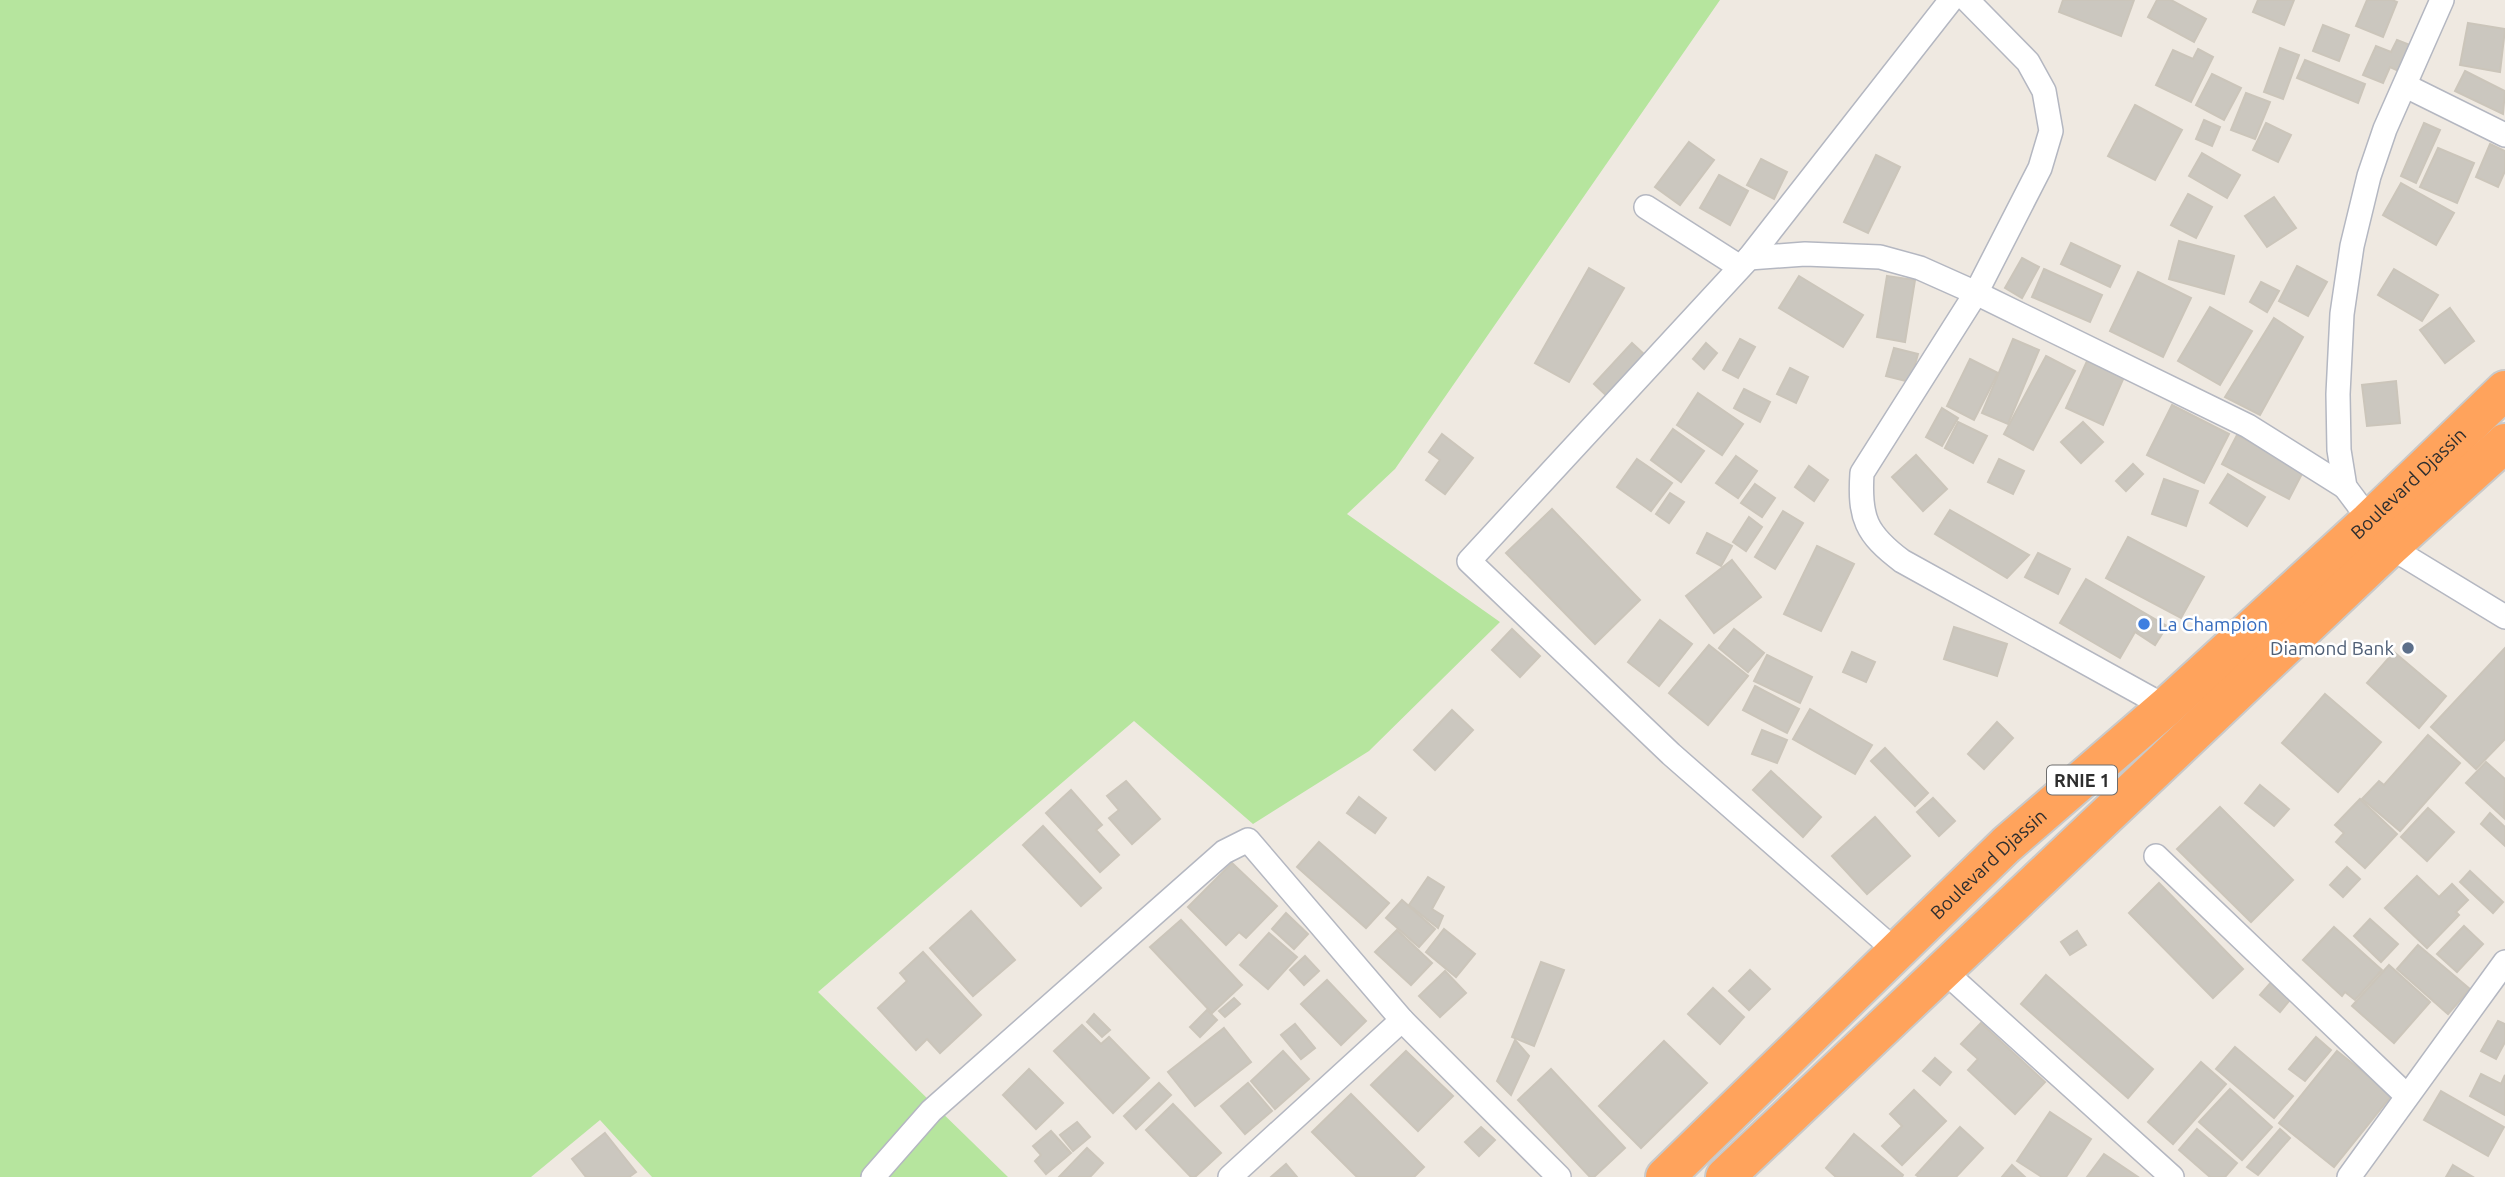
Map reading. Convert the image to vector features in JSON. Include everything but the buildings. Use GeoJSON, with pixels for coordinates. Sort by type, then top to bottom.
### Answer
{"type":"FeatureCollection","features":[{"type":"Feature","properties":{"kind":"highway","name":"Boulevard Djassin"},"geometry":{"type":"LineString","coordinates":[[1725,1177],[1943,970],[2380,534],[2505,390]]}},
{"type":"Feature","properties":{"kind":"highway","name":"Boulevard Djassin"},"geometry":{"type":"LineString","coordinates":[[1665,1177],[2006,845],[2166,707],[2380,534],[2505,443]]}},
{"type":"Feature","properties":{"kind":"street"},"geometry":{"type":"LineString","coordinates":[[1898,953],[1671,754],[1469,561],[1744,262],[1951,0]]}},
{"type":"Feature","properties":{"kind":"street"},"geometry":{"type":"LineString","coordinates":[[1967,0],[2028,62],[2044,91],[2051,131],[2040,168],[1976,293],[1862,474],[1860,502],[1869,529],[1886,550],[1902,561],[2166,707]]}},
{"type":"Feature","properties":{"kind":"street"},"geometry":{"type":"LineString","coordinates":[[2345,487],[2339,450],[2338,394],[2342,314],[2352,246],[2369,176],[2385,130],[2442,0]]}},
{"type":"Feature","properties":{"kind":"street"},"geometry":{"type":"LineString","coordinates":[[2406,86],[2505,135]]}},
{"type":"Feature","properties":{"kind":"street"},"geometry":{"type":"LineString","coordinates":[[1646,207],[1744,262],[1805,254],[1880,257],[1920,268],[1976,293],[2248,426],[2345,487],[2380,534],[2505,617]]}},
{"type":"Feature","properties":{"kind":"street"},"geometry":{"type":"LineString","coordinates":[[873,1177],[931,1111],[1224,852],[1248,840],[1402,1020],[1559,1177]]}},
{"type":"Feature","properties":{"kind":"street"},"geometry":{"type":"LineString","coordinates":[[2156,856],[2407,1096]]}},
{"type":"Feature","properties":{"kind":"street"},"geometry":{"type":"LineString","coordinates":[[2349,1177],[2504,965]]}},
{"type":"Feature","properties":{"kind":"street"},"geometry":{"type":"LineString","coordinates":[[1943,970],[2172,1177]]}},
{"type":"Feature","properties":{"kind":"street"},"geometry":{"type":"LineString","coordinates":[[1230,1177],[1402,1020]]}},
{"type":"Feature","properties":{"kind":"green space"},"geometry":{"type":"Polygon","coordinates":[[[0,0],[1720,0],[1395,469],[1347,514],[1500,622],[1369,751],[1253,824],[1134,721],[818,992],[1008,1177],[652,1177],[600,1120],[531,1177],[0,1177],[0,0]]]}},
{"type":"Feature","properties":{"kind":"place","name":"La Champion"},"geometry":{"type":"Point","coordinates":[2144,624]}},
{"type":"Feature","properties":{"kind":"place","name":"Diamond Bank"},"geometry":{"type":"Point","coordinates":[2408,648]}}]}
